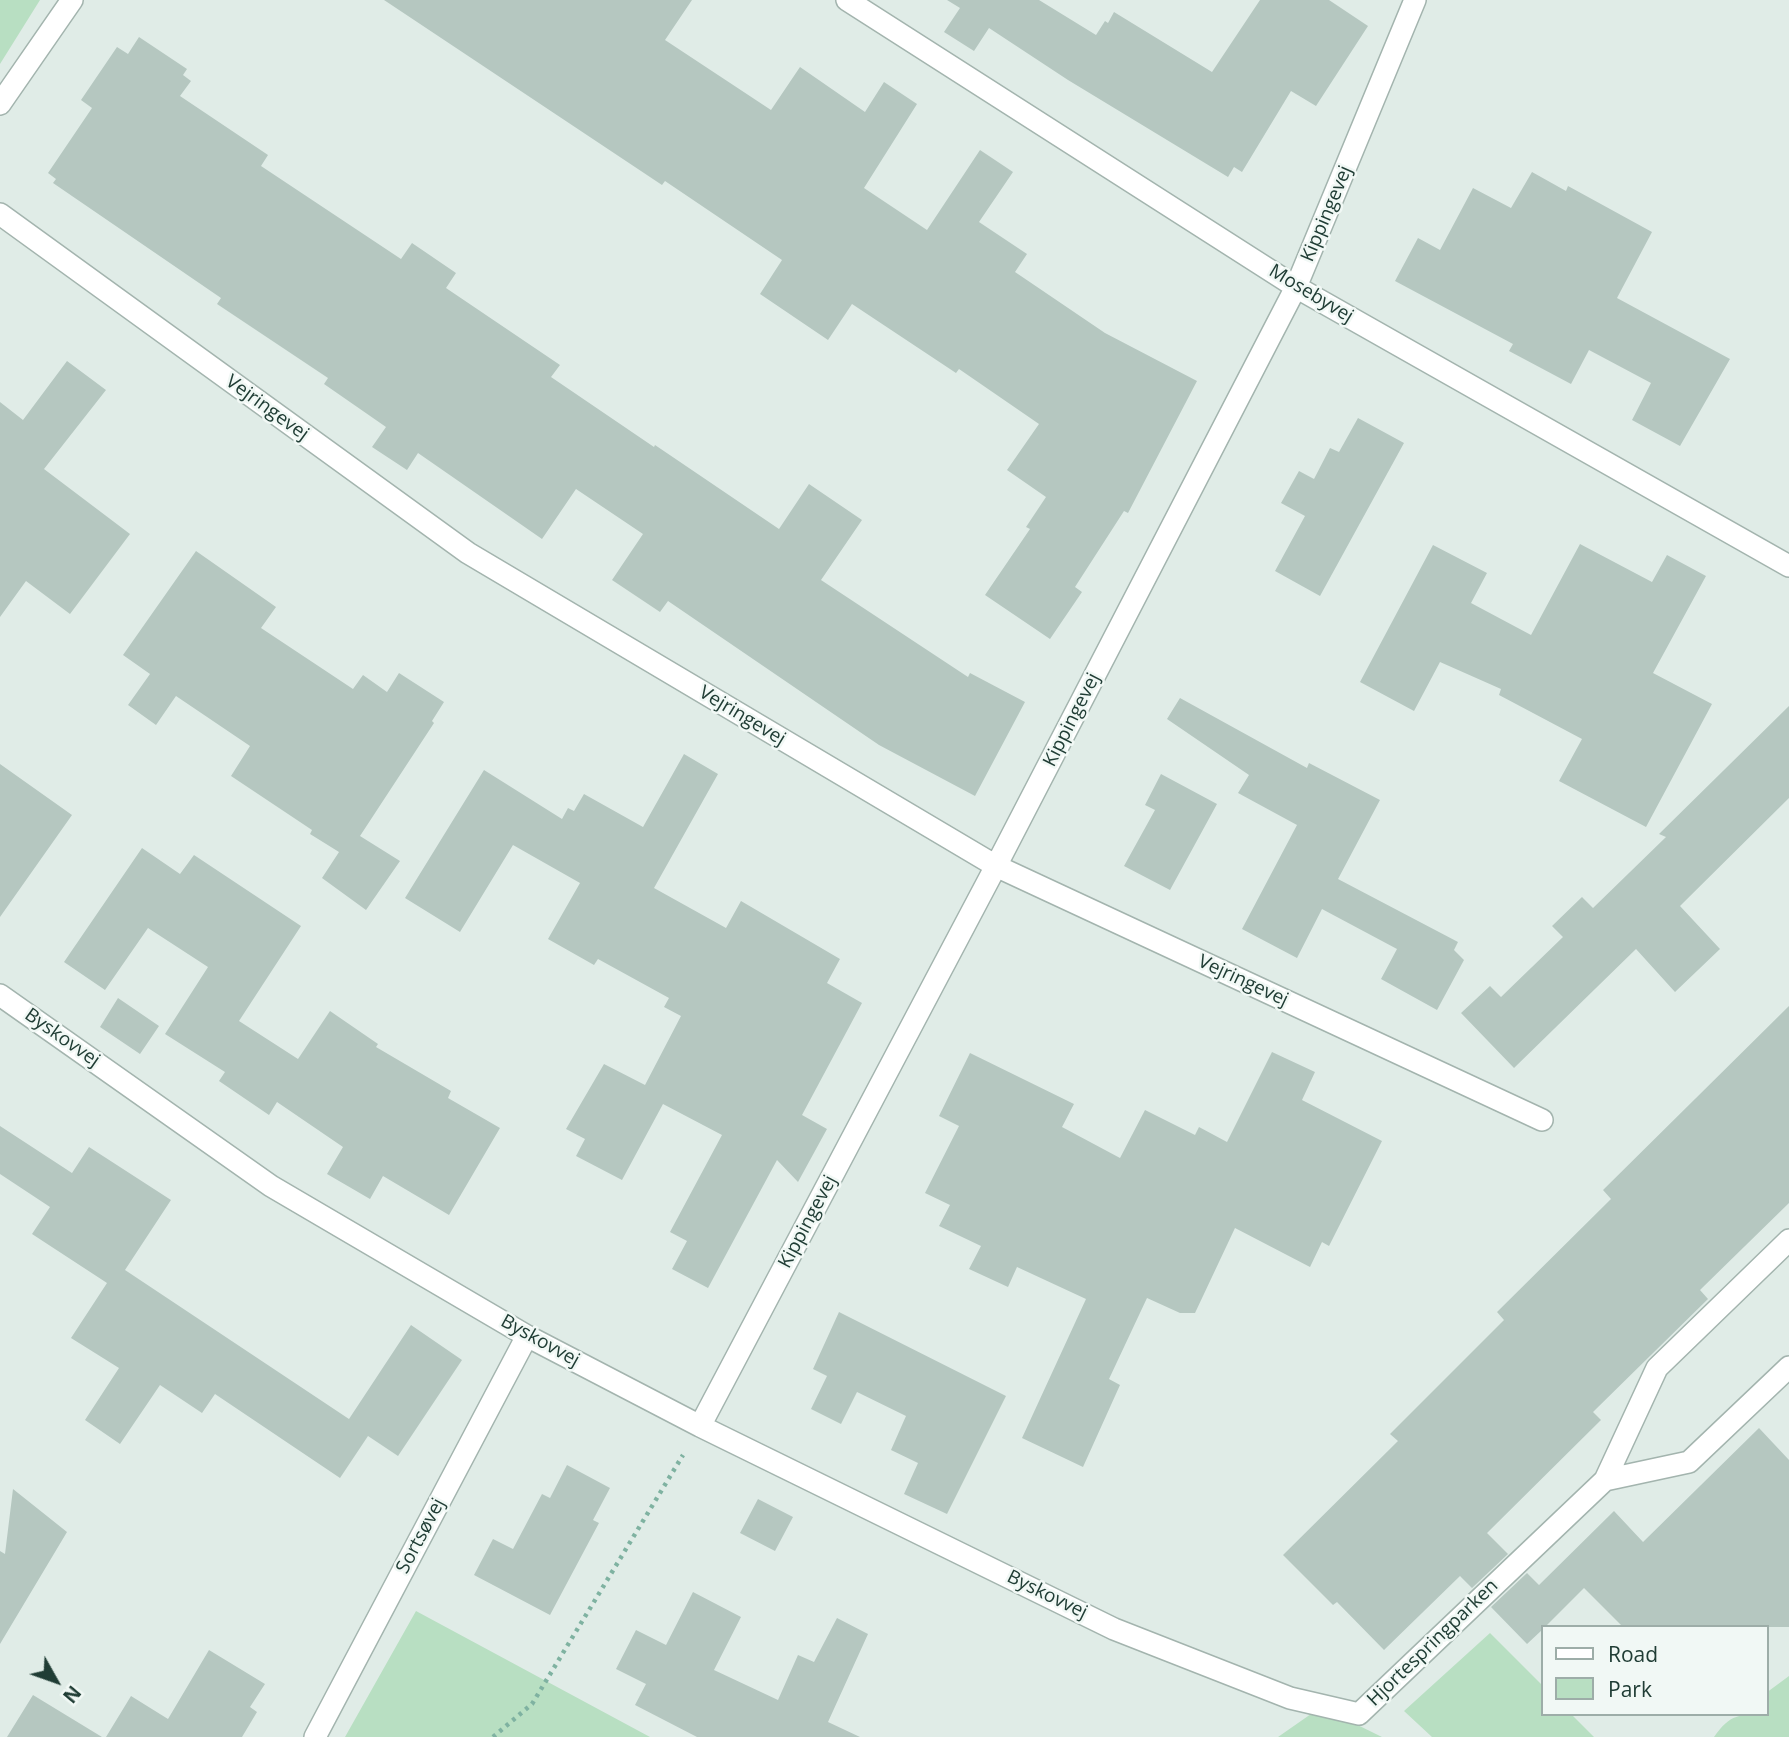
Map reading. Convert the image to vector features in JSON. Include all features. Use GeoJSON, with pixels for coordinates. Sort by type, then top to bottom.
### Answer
{"type":"FeatureCollection","features":[{"type":"Feature","properties":{"kind":"street"},"geometry":{"type":"LineString","coordinates":[[0,104],[72,0]]}},
{"type":"Feature","properties":{"kind":"street","name":"Mosebyvej"},"geometry":{"type":"LineString","coordinates":[[846,0],[1296,287],[1789,566]]}},
{"type":"Feature","properties":{"kind":"street","name":"Kippingevej"},"geometry":{"type":"LineString","coordinates":[[700,1426],[996,866],[1296,287],[1415,0]]}},
{"type":"Feature","properties":{"kind":"street","name":"Vejringevej"},"geometry":{"type":"LineString","coordinates":[[0,214],[468,553],[996,866],[1542,1120]]}},
{"type":"Feature","properties":{"kind":"street","name":"Byskovvej"},"geometry":{"type":"LineString","coordinates":[[0,995],[271,1186],[527,1336],[700,1426],[1114,1629]]}},
{"type":"Feature","properties":{"kind":"street","name":"Hjortespringparken"},"geometry":{"type":"LineString","coordinates":[[1114,1629],[1290,1698],[1359,1714],[1605,1480],[1657,1368],[1789,1240]]}},
{"type":"Feature","properties":{"kind":"street","name":"Sortsøvej"},"geometry":{"type":"LineString","coordinates":[[316,1737],[527,1336]]}},
{"type":"Feature","properties":{"kind":"street"},"geometry":{"type":"LineString","coordinates":[[1605,1480],[1689,1462],[1789,1367]]}},
{"type":"Feature","properties":{"kind":"path"},"geometry":{"type":"LineString","coordinates":[[493,1737],[532,1704],[700,1426]]}},
{"type":"Feature","properties":{"kind":"green space"},"geometry":{"type":"Polygon","coordinates":[[[0,0],[40,0],[0,64],[0,0]]]}},
{"type":"Feature","properties":{"kind":"green space"},"geometry":{"type":"Polygon","coordinates":[[[416,1611],[650,1737],[345,1737],[416,1611]]]}},
{"type":"Feature","properties":{"kind":"green space"},"geometry":{"type":"Polygon","coordinates":[[[1490,1633],[1540,1683],[1540,1716],[1573,1716],[1594,1737],[1432,1737],[1404,1711],[1490,1633]]]}},
{"type":"Feature","properties":{"kind":"green space"},"geometry":{"type":"Polygon","coordinates":[[[1789,1676],[1789,1737],[1714,1737],[1725,1724],[1736,1717],[1768,1716],[1768,1692],[1789,1676]]]}},
{"type":"Feature","properties":{"kind":"green space"},"geometry":{"type":"Polygon","coordinates":[[[1321,1707],[1382,1737],[1278,1737],[1321,1707]]]}},
{"type":"Feature","properties":{"kind":"building"},"geometry":{"type":"Polygon","coordinates":[[[384,0],[692,0],[665,40],[771,110],[800,67],[865,112],[884,82],[917,104],[864,188],[927,230],[980,150],[1013,172],[979,222],[1027,254],[1015,272],[1105,333],[1197,381],[1128,513],[1124,511],[1075,587],[1082,592],[1050,639],[985,595],[1030,529],[1026,527],[1046,497],[1007,470],[1039,424],[959,369],[956,373],[852,304],[828,340],[760,294],[782,260],[665,181],[662,185],[384,0]]]}},
{"type":"Feature","properties":{"kind":"building"},"geometry":{"type":"Polygon","coordinates":[[[947,0],[1039,0],[1096,35],[1114,12],[1212,72],[1260,0],[1329,0],[1368,26],[1316,106],[1291,91],[1242,172],[1234,167],[1228,177],[1068,80],[989,28],[974,51],[944,32],[960,8],[947,0]]]}},
{"type":"Feature","properties":{"kind":"building"},"geometry":{"type":"Polygon","coordinates":[[[139,37],[187,69],[183,75],[191,81],[180,96],[268,155],[261,166],[401,259],[412,243],[456,273],[446,288],[560,365],[551,377],[654,447],[655,445],[779,529],[809,484],[862,520],[821,580],[968,677],[970,673],[1025,702],[975,796],[879,745],[668,601],[660,612],[612,580],[643,534],[576,489],[542,539],[418,453],[407,470],[372,447],[386,427],[324,384],[328,378],[217,304],[221,298],[53,183],[56,179],[48,173],[92,108],[81,100],[117,47],[128,54],[139,37]]]}},
{"type":"Feature","properties":{"kind":"building"},"geometry":{"type":"Polygon","coordinates":[[[1532,172],[1566,191],[1568,186],[1652,232],[1617,298],[1730,359],[1680,446],[1632,420],[1651,383],[1589,350],[1571,384],[1509,351],[1513,344],[1395,281],[1418,238],[1440,250],[1473,188],[1511,208],[1532,172]]]}},
{"type":"Feature","properties":{"kind":"building"},"geometry":{"type":"Polygon","coordinates":[[[67,361],[106,390],[44,469],[130,534],[70,614],[26,581],[0,617],[0,402],[23,420],[67,361]]]}},
{"type":"Feature","properties":{"kind":"building"},"geometry":{"type":"Polygon","coordinates":[[[1358,418],[1404,443],[1320,596],[1275,571],[1305,516],[1281,503],[1299,471],[1314,479],[1330,448],[1339,452],[1358,418]]]}},
{"type":"Feature","properties":{"kind":"building"},"geometry":{"type":"Polygon","coordinates":[[[1580,544],[1652,582],[1667,555],[1706,576],[1653,673],[1712,704],[1646,827],[1559,781],[1582,739],[1499,695],[1501,689],[1440,662],[1414,711],[1360,682],[1433,545],[1487,573],[1471,603],[1531,635],[1580,544]]]}},
{"type":"Feature","properties":{"kind":"building"},"geometry":{"type":"Polygon","coordinates":[[[196,551],[276,607],[261,628],[353,689],[363,675],[387,692],[399,673],[444,702],[432,721],[434,723],[360,836],[400,861],[366,910],[322,878],[339,852],[310,834],[312,830],[231,776],[250,746],[176,696],[156,725],[128,705],[150,674],[123,655],[196,551]]]}},
{"type":"Feature","properties":{"kind":"building"},"geometry":{"type":"Polygon","coordinates":[[[1180,698],[1307,768],[1309,763],[1380,800],[1338,879],[1458,942],[1454,950],[1464,960],[1437,1010],[1381,979],[1397,949],[1322,909],[1297,958],[1242,929],[1297,825],[1238,793],[1249,775],[1167,719],[1180,698]]]}},
{"type":"Feature","properties":{"kind":"building"},"geometry":{"type":"Polygon","coordinates":[[[1789,706],[1789,798],[1680,906],[1720,949],[1675,992],[1636,949],[1514,1068],[1461,1013],[1490,986],[1501,997],[1563,937],[1552,926],[1582,897],[1593,908],[1666,837],[1659,834],[1789,706]]]}},
{"type":"Feature","properties":{"kind":"building"},"geometry":{"type":"Polygon","coordinates":[[[684,754],[718,774],[654,888],[726,928],[741,901],[840,959],[827,983],[862,1003],[802,1115],[827,1129],[798,1182],[777,1160],[708,1288],[672,1269],[687,1241],[670,1232],[722,1135],[663,1104],[622,1180],[576,1156],[585,1139],[566,1129],[604,1064],[645,1085],[681,1016],[664,1007],[669,998],[598,959],[594,965],[548,939],[580,883],[513,845],[460,932],[405,898],[484,770],[562,819],[568,808],[574,811],[584,794],[643,827],[684,754]]]}},
{"type":"Feature","properties":{"kind":"building"},"geometry":{"type":"Polygon","coordinates":[[[0,764],[72,815],[0,917],[0,764]]]}},
{"type":"Feature","properties":{"kind":"building"},"geometry":{"type":"Polygon","coordinates":[[[1161,774],[1217,804],[1170,890],[1124,866],[1155,810],[1145,805],[1161,774]]]}},
{"type":"Feature","properties":{"kind":"building"},"geometry":{"type":"Polygon","coordinates":[[[142,848],[180,874],[194,855],[301,926],[239,1021],[298,1059],[330,1011],[378,1044],[376,1047],[451,1091],[448,1098],[500,1128],[449,1215],[383,1176],[370,1199],[327,1174],[343,1147],[277,1102],[269,1115],[219,1081],[225,1072],[165,1034],[208,967],[148,928],[105,990],[64,962],[142,848]]]}},
{"type":"Feature","properties":{"kind":"building"},"geometry":{"type":"Polygon","coordinates":[[[118,998],[159,1026],[140,1054],[100,1027],[118,998]]]}},
{"type":"Feature","properties":{"kind":"building"},"geometry":{"type":"Polygon","coordinates":[[[1789,1006],[1789,1203],[1700,1290],[1708,1299],[1593,1412],[1601,1420],[1487,1533],[1508,1554],[1472,1588],[1460,1576],[1384,1650],[1337,1602],[1333,1605],[1283,1555],[1398,1441],[1390,1434],[1504,1320],[1497,1312],[1611,1199],[1603,1190],[1789,1006]]]}},
{"type":"Feature","properties":{"kind":"building"},"geometry":{"type":"Polygon","coordinates":[[[1272,1052],[1315,1072],[1302,1100],[1382,1141],[1329,1246],[1322,1242],[1310,1267],[1235,1228],[1195,1313],[1180,1313],[1147,1298],[1109,1379],[1120,1385],[1083,1467],[1022,1438],[1086,1299],[1017,1267],[1008,1287],[969,1269],[981,1246],[939,1226],[950,1205],[925,1193],[959,1126],[939,1116],[970,1053],[1074,1104],[1062,1127],[1120,1158],[1145,1110],[1195,1135],[1199,1127],[1227,1142],[1272,1052]]]}},
{"type":"Feature","properties":{"kind":"building"},"geometry":{"type":"Polygon","coordinates":[[[0,1126],[72,1173],[89,1147],[171,1200],[125,1270],[349,1419],[411,1325],[462,1360],[398,1456],[368,1436],[340,1478],[215,1394],[202,1413],[160,1385],[120,1444],[85,1420],[119,1368],[71,1338],[107,1283],[32,1234],[50,1207],[0,1174],[0,1126]]]}},
{"type":"Feature","properties":{"kind":"building"},"geometry":{"type":"Polygon","coordinates":[[[839,1312],[1006,1396],[947,1514],[904,1494],[918,1463],[891,1450],[906,1416],[857,1392],[841,1424],[811,1409],[827,1376],[813,1369],[839,1312]]]}},
{"type":"Feature","properties":{"kind":"building"},"geometry":{"type":"Polygon","coordinates":[[[1759,1428],[1789,1460],[1789,1627],[1621,1625],[1584,1588],[1547,1625],[1540,1625],[1540,1632],[1527,1644],[1491,1607],[1527,1573],[1539,1585],[1614,1511],[1643,1542],[1759,1428]]]}},
{"type":"Feature","properties":{"kind":"building"},"geometry":{"type":"Polygon","coordinates":[[[567,1465],[610,1488],[593,1520],[599,1523],[550,1615],[474,1575],[493,1539],[513,1549],[542,1494],[550,1498],[567,1465]]]}},
{"type":"Feature","properties":{"kind":"building"},"geometry":{"type":"Polygon","coordinates":[[[13,1489],[67,1532],[0,1644],[0,1551],[5,1554],[13,1489]]]}},
{"type":"Feature","properties":{"kind":"building"},"geometry":{"type":"Polygon","coordinates":[[[758,1499],[793,1517],[775,1551],[740,1533],[758,1499]]]}},
{"type":"Feature","properties":{"kind":"building"},"geometry":{"type":"Polygon","coordinates":[[[693,1592],[741,1617],[714,1670],[778,1700],[798,1655],[814,1662],[837,1618],[868,1634],[828,1722],[860,1737],[697,1737],[635,1705],[646,1684],[616,1669],[636,1630],[666,1645],[693,1592]]]}},
{"type":"Feature","properties":{"kind":"building"},"geometry":{"type":"Polygon","coordinates":[[[209,1650],[265,1684],[250,1707],[257,1712],[242,1737],[106,1737],[131,1696],[168,1719],[209,1650]]]}},
{"type":"Feature","properties":{"kind":"building"},"geometry":{"type":"Polygon","coordinates":[[[33,1695],[102,1737],[7,1737],[33,1695]]]}}]}
